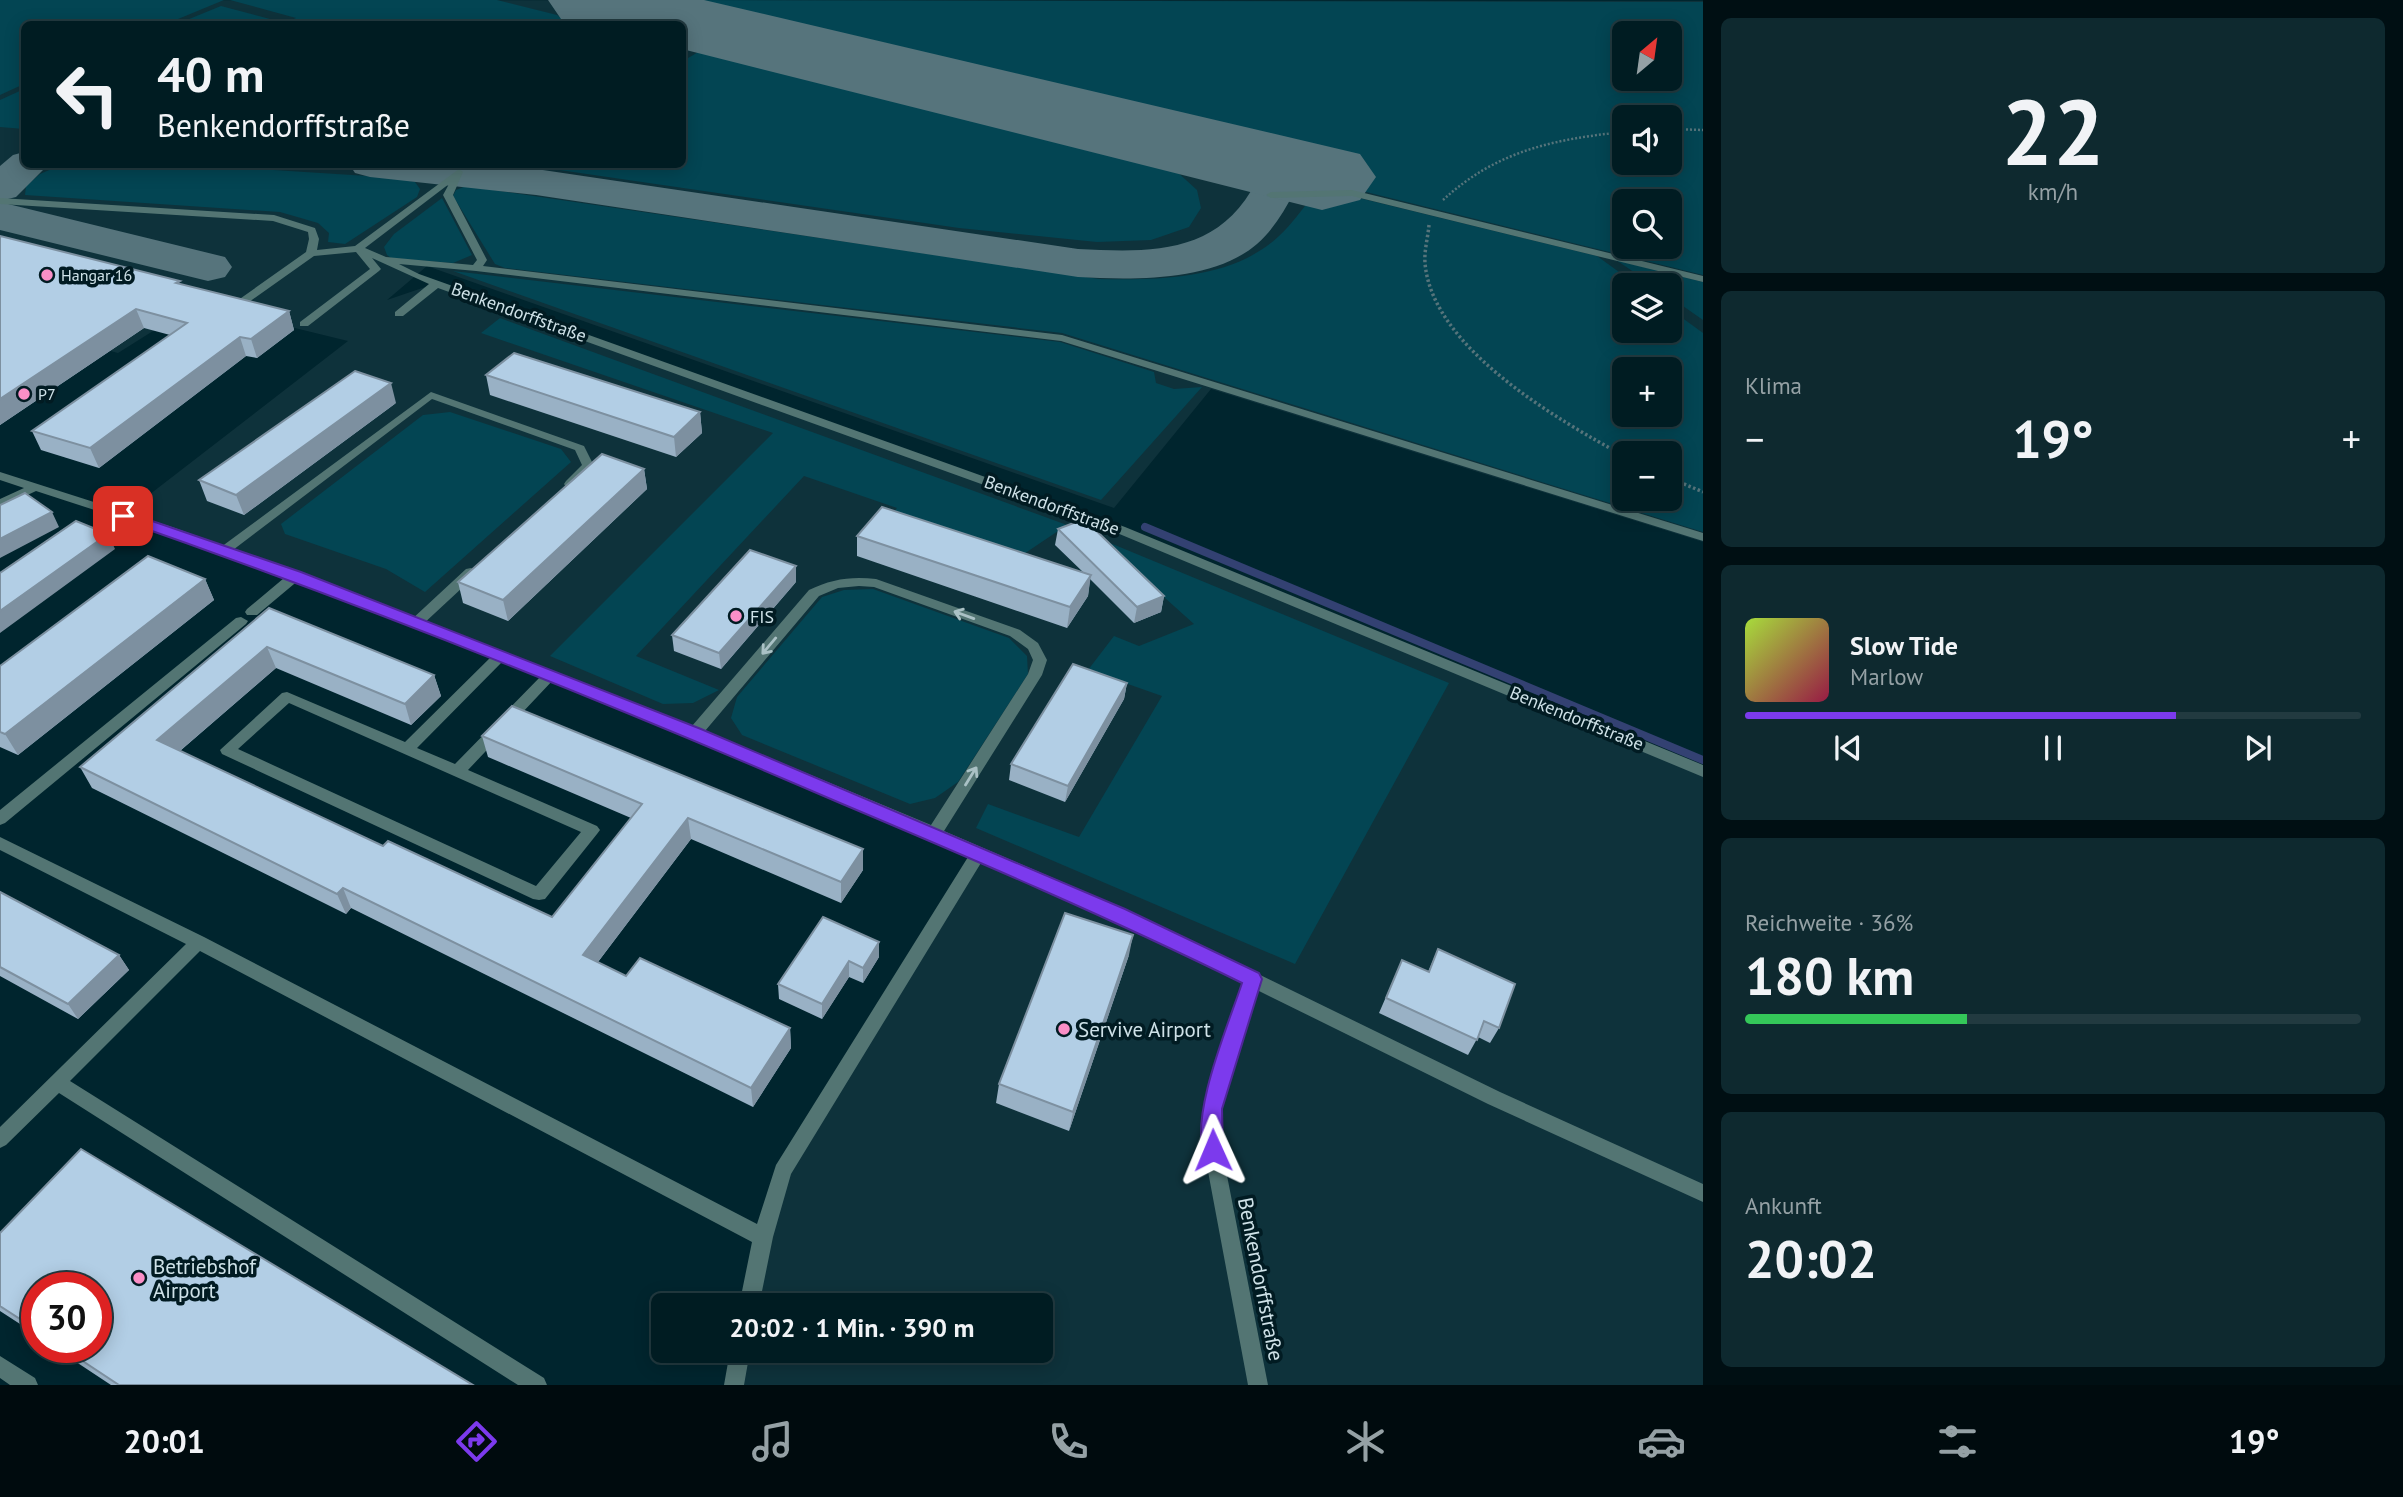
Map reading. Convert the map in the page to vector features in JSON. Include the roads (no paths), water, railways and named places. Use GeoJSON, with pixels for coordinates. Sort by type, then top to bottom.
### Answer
{"type":"FeatureCollection","features":[{"type":"Feature","properties":{"kind":"street"},"geometry":{"type":"LineString","coordinates":[[358,249],[459,172],[448,195],[482,260],[475,268]]}},
{"type":"Feature","properties":{"kind":"street"},"geometry":{"type":"LineString","coordinates":[[1271,195],[1352,193],[1703,279]]}},
{"type":"Feature","properties":{"kind":"street"},"geometry":{"type":"LineString","coordinates":[[0,201],[274,218],[312,230],[314,239],[311,253]]}},
{"type":"Feature","properties":{"kind":"street"},"geometry":{"type":"LineString","coordinates":[[304,324],[376,269],[358,249]]}},
{"type":"Feature","properties":{"kind":"street"},"geometry":{"type":"LineString","coordinates":[[238,305],[311,253],[358,249],[437,283]]}},
{"type":"Feature","properties":{"kind":"street"},"geometry":{"type":"LineString","coordinates":[[384,260],[475,268],[1062,338],[1703,537]]}},
{"type":"Feature","properties":{"kind":"street","name":"Benkendorffstraße"},"geometry":{"type":"LineString","coordinates":[[399,314],[437,283],[1121,530],[1703,771]]}},
{"type":"Feature","properties":{"kind":"street"},"geometry":{"type":"LineString","coordinates":[[225,550],[430,395],[580,448],[588,466],[556,496]]}},
{"type":"Feature","properties":{"kind":"street"},"geometry":{"type":"LineString","coordinates":[[0,476],[225,550],[295,576],[695,733],[934,833],[1119,914],[1494,1098],[1703,1194]]}},
{"type":"Feature","properties":{"kind":"street"},"geometry":{"type":"LineString","coordinates":[[0,504],[35,486]]}},
{"type":"Feature","properties":{"kind":"street"},"geometry":{"type":"LineString","coordinates":[[416,623],[485,559]]}},
{"type":"Feature","properties":{"kind":"street"},"geometry":{"type":"LineString","coordinates":[[0,819],[295,576]]}},
{"type":"Feature","properties":{"kind":"street"},"geometry":{"type":"LineString","coordinates":[[695,733],[814,593],[830,584],[853,580],[876,583],[1015,633],[1033,646],[1040,660],[1035,675],[934,833]]}},
{"type":"Feature","properties":{"kind":"street"},"geometry":{"type":"LineString","coordinates":[[407,749],[500,656]]}},
{"type":"Feature","properties":{"kind":"street"},"geometry":{"type":"LineString","coordinates":[[457,772],[549,676]]}},
{"type":"Feature","properties":{"kind":"street"},"geometry":{"type":"LineString","coordinates":[[287,697],[457,772],[592,830],[539,894],[227,750],[287,697]]}},
{"type":"Feature","properties":{"kind":"street"},"geometry":{"type":"LineString","coordinates":[[0,843],[198,942],[763,1237]]}},
{"type":"Feature","properties":{"kind":"street"},"geometry":{"type":"LineString","coordinates":[[752,1293],[763,1237],[783,1171],[979,853]]}},
{"type":"Feature","properties":{"kind":"street"},"geometry":{"type":"LineString","coordinates":[[0,1139],[198,942]]}},
{"type":"Feature","properties":{"kind":"street","name":"Benkendorffstraße"},"geometry":{"type":"LineString","coordinates":[[1252,979],[1212,1109],[1213,1150],[1258,1385]]}},
{"type":"Feature","properties":{"kind":"street"},"geometry":{"type":"LineString","coordinates":[[57,1082],[537,1385]]}},
{"type":"Feature","properties":{"kind":"street"},"geometry":{"type":"LineString","coordinates":[[734,1385],[738,1363]]}},
{"type":"Feature","properties":{"kind":"street"},"geometry":{"type":"LineString","coordinates":[[0,1366],[28,1385]]}},
{"type":"Feature","properties":{"kind":"waterway"},"geometry":{"type":"LineString","coordinates":[[1145,527],[1703,760]]}},
{"type":"Feature","properties":{"kind":"place","name":"Hangar 16"},"geometry":{"type":"Point","coordinates":[47,275]}},
{"type":"Feature","properties":{"kind":"place","name":"P7"},"geometry":{"type":"Point","coordinates":[24,394]}},
{"type":"Feature","properties":{"kind":"place","name":"FIS"},"geometry":{"type":"Point","coordinates":[736,616]}},
{"type":"Feature","properties":{"kind":"place","name":"Servive Airport"},"geometry":{"type":"Point","coordinates":[1064,1029]}},
{"type":"Feature","properties":{"kind":"place","name":"Betriebshof Airport"},"geometry":{"type":"Point","coordinates":[139,1278]}}]}
